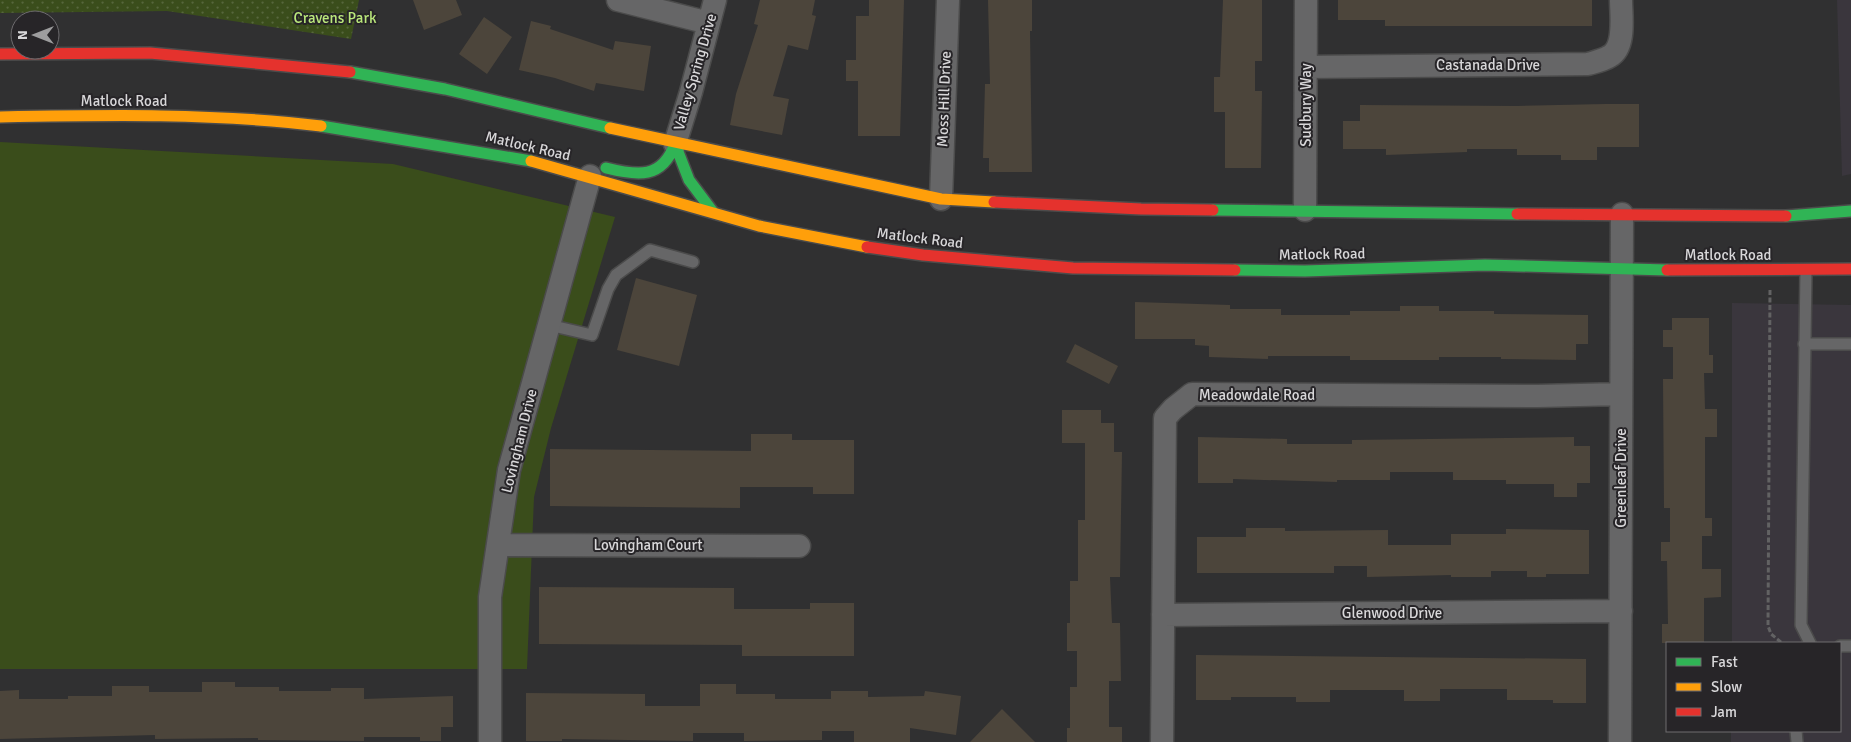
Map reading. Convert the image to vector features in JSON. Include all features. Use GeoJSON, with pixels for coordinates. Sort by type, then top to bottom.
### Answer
{"type":"FeatureCollection","features":[{"type":"Feature","properties":{"kind":"main road"},"geometry":{"type":"LineString","coordinates":[[0,54],[150,53],[292,65],[365,74],[454,91],[675,144],[868,186],[941,198],[1077,207],[1780,217],[1851,211]]}},
{"type":"Feature","properties":{"kind":"main road","name":"Matlock Road"},"geometry":{"type":"LineString","coordinates":[[0,116],[148,114],[266,119],[348,129],[589,170],[759,226],[854,245],[923,255],[1073,268],[1305,271],[1486,265],[1622,270],[1851,269]]}},
{"type":"Feature","properties":{"kind":"main road"},"geometry":{"type":"LineString","coordinates":[[589,170],[626,173],[648,172],[669,159],[675,144]]}},
{"type":"Feature","properties":{"kind":"main road"},"geometry":{"type":"LineString","coordinates":[[675,144],[682,169],[692,188],[712,212]]}},
{"type":"Feature","properties":{"kind":"main road"},"geometry":{"type":"LineString","coordinates":[[502,154],[518,148],[551,154]]}},
{"type":"Feature","properties":{"kind":"street"},"geometry":{"type":"LineString","coordinates":[[618,0],[709,23]]}},
{"type":"Feature","properties":{"kind":"street","name":"Valley Spring Drive"},"geometry":{"type":"LineString","coordinates":[[675,144],[715,0]]}},
{"type":"Feature","properties":{"kind":"street","name":"Moss Hill Drive"},"geometry":{"type":"LineString","coordinates":[[941,198],[948,0]]}},
{"type":"Feature","properties":{"kind":"street","name":"Sudbury Way"},"geometry":{"type":"LineString","coordinates":[[1305,210],[1306,0]]}},
{"type":"Feature","properties":{"kind":"street","name":"Castanada Drive"},"geometry":{"type":"LineString","coordinates":[[1306,67],[1588,64],[1611,55],[1617,49],[1620,36],[1621,0]]}},
{"type":"Feature","properties":{"kind":"street","name":"Lovingham Drive"},"geometry":{"type":"LineString","coordinates":[[490,742],[490,597],[509,470],[589,170]]}},
{"type":"Feature","properties":{"kind":"street","name":"Greenleaf Drive"},"geometry":{"type":"LineString","coordinates":[[1620,742],[1622,214]]}},
{"type":"Feature","properties":{"kind":"street","name":"Meadowdale Road"},"geometry":{"type":"LineString","coordinates":[[1162,742],[1165,418],[1172,409],[1192,394],[1538,396],[1621,394]]}},
{"type":"Feature","properties":{"kind":"street","name":"Lovingham Court"},"geometry":{"type":"LineString","coordinates":[[498,545],[799,546]]}},
{"type":"Feature","properties":{"kind":"street","name":"Glenwood Drive"},"geometry":{"type":"LineString","coordinates":[[1163,615],[1620,611]]}},
{"type":"Feature","properties":{"kind":"lane"},"geometry":{"type":"LineString","coordinates":[[549,325],[592,335],[608,289],[616,275],[650,250],[693,262]]}},
{"type":"Feature","properties":{"kind":"lane"},"geometry":{"type":"LineString","coordinates":[[1806,270],[1801,624],[1810,642]]}},
{"type":"Feature","properties":{"kind":"lane"},"geometry":{"type":"LineString","coordinates":[[1804,344],[1851,344]]}},
{"type":"Feature","properties":{"kind":"path"},"geometry":{"type":"LineString","coordinates":[[1770,288],[1768,626],[1771,634],[1781,642]]}},
{"type":"Feature","properties":{"kind":"shaded area"},"geometry":{"type":"Polygon","coordinates":[[[1837,0],[1851,0],[1851,174],[1842,176],[1837,0]]]}},
{"type":"Feature","properties":{"kind":"shaded area"},"geometry":{"type":"Polygon","coordinates":[[[1732,303],[1851,305],[1851,742],[1731,742],[1731,732],[1841,732],[1841,642],[1732,642],[1732,303]]]}},
{"type":"Feature","properties":{"kind":"green space","name":"Cravens Park"},"geometry":{"type":"Polygon","coordinates":[[[0,0],[359,0],[351,39],[167,11],[60,12],[60,10],[10,10],[10,13],[0,13],[0,0]]]}},
{"type":"Feature","properties":{"kind":"green space"},"geometry":{"type":"Polygon","coordinates":[[[0,142],[393,164],[615,217],[551,428],[534,497],[527,669],[0,669],[0,142]]]}},
{"type":"Feature","properties":{"kind":"building"},"geometry":{"type":"Polygon","coordinates":[[[413,0],[456,0],[462,15],[424,30],[413,0]]]}},
{"type":"Feature","properties":{"kind":"building"},"geometry":{"type":"Polygon","coordinates":[[[760,0],[815,0],[812,15],[816,16],[808,50],[788,45],[773,96],[789,99],[782,135],[730,125],[736,94],[758,25],[754,24],[760,0]]]}},
{"type":"Feature","properties":{"kind":"building"},"geometry":{"type":"Polygon","coordinates":[[[869,0],[904,0],[900,136],[858,136],[858,81],[846,81],[846,60],[856,60],[856,16],[869,16],[869,0]]]}},
{"type":"Feature","properties":{"kind":"building"},"geometry":{"type":"Polygon","coordinates":[[[988,0],[1032,0],[1032,31],[1030,31],[1032,172],[989,172],[989,158],[983,158],[985,84],[990,84],[988,0]]]}},
{"type":"Feature","properties":{"kind":"building"},"geometry":{"type":"Polygon","coordinates":[[[1223,0],[1262,0],[1262,61],[1255,61],[1255,91],[1262,91],[1261,168],[1225,168],[1225,112],[1214,112],[1214,77],[1220,77],[1223,0]]]}},
{"type":"Feature","properties":{"kind":"building"},"geometry":{"type":"Polygon","coordinates":[[[1338,0],[1592,0],[1592,26],[1385,26],[1385,20],[1338,20],[1338,0]]]}},
{"type":"Feature","properties":{"kind":"building"},"geometry":{"type":"Polygon","coordinates":[[[484,17],[512,37],[487,74],[459,54],[484,17]]]}},
{"type":"Feature","properties":{"kind":"building"},"geometry":{"type":"Polygon","coordinates":[[[531,21],[551,26],[550,29],[613,50],[615,41],[651,46],[644,91],[596,83],[594,91],[555,78],[519,70],[531,21]]]}},
{"type":"Feature","properties":{"kind":"building"},"geometry":{"type":"Polygon","coordinates":[[[1639,104],[1639,147],[1597,147],[1597,160],[1561,160],[1561,155],[1517,155],[1517,149],[1467,149],[1467,152],[1386,155],[1386,149],[1343,149],[1343,121],[1360,121],[1360,105],[1517,106],[1639,104]]]}},
{"type":"Feature","properties":{"kind":"building"},"geometry":{"type":"Polygon","coordinates":[[[636,278],[697,295],[679,366],[617,350],[636,278]]]}},
{"type":"Feature","properties":{"kind":"building"},"geometry":{"type":"Polygon","coordinates":[[[1135,302],[1230,305],[1230,309],[1281,309],[1281,315],[1350,315],[1350,311],[1400,311],[1400,306],[1439,306],[1439,311],[1494,311],[1494,314],[1588,315],[1588,344],[1576,344],[1576,360],[1501,359],[1501,357],[1439,357],[1439,360],[1350,360],[1350,356],[1268,356],[1268,359],[1209,357],[1209,346],[1195,345],[1195,339],[1135,339],[1135,302]]]}},
{"type":"Feature","properties":{"kind":"building"},"geometry":{"type":"Polygon","coordinates":[[[1672,318],[1709,318],[1709,355],[1713,355],[1713,373],[1704,373],[1705,409],[1717,409],[1717,437],[1705,437],[1705,518],[1712,518],[1712,536],[1702,536],[1702,569],[1721,569],[1721,597],[1704,598],[1704,642],[1662,643],[1662,624],[1668,624],[1667,561],[1661,561],[1661,542],[1670,542],[1670,508],[1664,508],[1663,379],[1673,379],[1673,347],[1663,347],[1663,330],[1672,330],[1672,318]]]}},
{"type":"Feature","properties":{"kind":"building"},"geometry":{"type":"Polygon","coordinates":[[[1075,344],[1118,366],[1109,384],[1066,362],[1075,344]]]}},
{"type":"Feature","properties":{"kind":"building"},"geometry":{"type":"Polygon","coordinates":[[[1062,410],[1101,410],[1101,423],[1114,423],[1114,452],[1122,452],[1120,577],[1110,577],[1112,623],[1120,623],[1121,681],[1109,681],[1109,727],[1122,727],[1122,742],[1067,742],[1067,728],[1070,728],[1070,687],[1077,687],[1077,651],[1067,651],[1067,623],[1070,623],[1070,581],[1078,581],[1078,520],[1085,520],[1085,443],[1062,443],[1062,410]]]}},
{"type":"Feature","properties":{"kind":"building"},"geometry":{"type":"Polygon","coordinates":[[[751,434],[792,434],[792,440],[854,440],[854,494],[813,494],[813,487],[740,487],[740,508],[550,506],[550,449],[751,451],[751,434]]]}},
{"type":"Feature","properties":{"kind":"building"},"geometry":{"type":"Polygon","coordinates":[[[1198,437],[1287,439],[1287,444],[1352,444],[1352,440],[1574,437],[1574,446],[1590,446],[1590,483],[1577,483],[1577,497],[1554,497],[1554,484],[1506,484],[1506,480],[1453,480],[1453,472],[1390,472],[1390,480],[1337,480],[1337,482],[1233,479],[1233,483],[1198,483],[1198,437]]]}},
{"type":"Feature","properties":{"kind":"building"},"geometry":{"type":"Polygon","coordinates":[[[1246,528],[1285,528],[1285,531],[1388,530],[1388,545],[1451,545],[1451,534],[1506,534],[1506,529],[1589,530],[1589,574],[1546,574],[1546,577],[1527,577],[1527,571],[1491,571],[1491,577],[1451,577],[1451,575],[1367,577],[1367,566],[1334,566],[1334,573],[1197,573],[1197,537],[1246,537],[1246,528]]]}},
{"type":"Feature","properties":{"kind":"building"},"geometry":{"type":"Polygon","coordinates":[[[539,587],[734,588],[734,609],[810,609],[810,603],[854,603],[854,656],[742,656],[742,645],[539,644],[539,587]]]}},
{"type":"Feature","properties":{"kind":"building"},"geometry":{"type":"Polygon","coordinates":[[[1196,655],[1586,659],[1586,703],[1553,703],[1553,700],[1507,700],[1507,689],[1440,689],[1440,701],[1404,701],[1404,690],[1330,690],[1330,702],[1296,702],[1296,697],[1231,697],[1231,700],[1196,700],[1196,655]]]}},
{"type":"Feature","properties":{"kind":"building"},"geometry":{"type":"Polygon","coordinates":[[[202,682],[235,682],[235,687],[279,687],[279,691],[331,691],[331,688],[364,688],[364,699],[453,696],[453,727],[441,727],[441,741],[420,741],[420,737],[364,737],[364,741],[258,740],[258,738],[155,739],[155,735],[0,739],[0,691],[19,690],[19,699],[68,699],[68,696],[112,696],[112,686],[149,686],[149,692],[202,692],[202,682]]]}},
{"type":"Feature","properties":{"kind":"building"},"geometry":{"type":"Polygon","coordinates":[[[700,684],[736,684],[736,694],[775,694],[775,699],[831,699],[831,691],[868,691],[868,697],[924,696],[925,691],[961,696],[956,735],[910,728],[910,742],[854,742],[854,731],[822,731],[822,740],[744,741],[744,733],[693,733],[693,741],[562,739],[562,741],[526,741],[526,693],[645,694],[645,706],[700,706],[700,684]]]}},
{"type":"Feature","properties":{"kind":"building"},"geometry":{"type":"Polygon","coordinates":[[[1002,709],[1035,742],[970,742],[1002,709]]]}},
{"type":"Feature","properties":{"kind":"traffic: fast"},"geometry":{"type":"LineString","coordinates":[[350,72],[445,89],[610,128]]}},
{"type":"Feature","properties":{"kind":"traffic: fast"},"geometry":{"type":"LineString","coordinates":[[321,126],[531,161]]}},
{"type":"Feature","properties":{"kind":"traffic: fast"},"geometry":{"type":"LineString","coordinates":[[675,144],[689,180],[713,212]]}},
{"type":"Feature","properties":{"kind":"traffic: fast"},"geometry":{"type":"LineString","coordinates":[[606,168],[628,173],[648,172],[663,164],[675,144]]}},
{"type":"Feature","properties":{"kind":"traffic: fast"},"geometry":{"type":"LineString","coordinates":[[1213,210],[1517,214]]}},
{"type":"Feature","properties":{"kind":"traffic: fast"},"geometry":{"type":"LineString","coordinates":[[1786,216],[1851,211]]}},
{"type":"Feature","properties":{"kind":"traffic: fast"},"geometry":{"type":"LineString","coordinates":[[1235,270],[1305,271],[1485,265],[1667,270]]}},
{"type":"Feature","properties":{"kind":"traffic: slow"},"geometry":{"type":"LineString","coordinates":[[0,117],[201,117],[321,126]]}},
{"type":"Feature","properties":{"kind":"traffic: slow"},"geometry":{"type":"LineString","coordinates":[[610,128],[941,199],[994,202]]}},
{"type":"Feature","properties":{"kind":"traffic: slow"},"geometry":{"type":"LineString","coordinates":[[531,161],[759,226],[867,247]]}},
{"type":"Feature","properties":{"kind":"traffic: jam"},"geometry":{"type":"LineString","coordinates":[[0,54],[150,53],[350,72]]}},
{"type":"Feature","properties":{"kind":"traffic: jam"},"geometry":{"type":"LineString","coordinates":[[994,202],[1141,209],[1213,210]]}},
{"type":"Feature","properties":{"kind":"traffic: jam"},"geometry":{"type":"LineString","coordinates":[[1517,214],[1786,216]]}},
{"type":"Feature","properties":{"kind":"traffic: jam"},"geometry":{"type":"LineString","coordinates":[[867,247],[923,255],[1073,268],[1235,270]]}},
{"type":"Feature","properties":{"kind":"traffic: jam"},"geometry":{"type":"LineString","coordinates":[[1667,270],[1851,269]]}}]}
